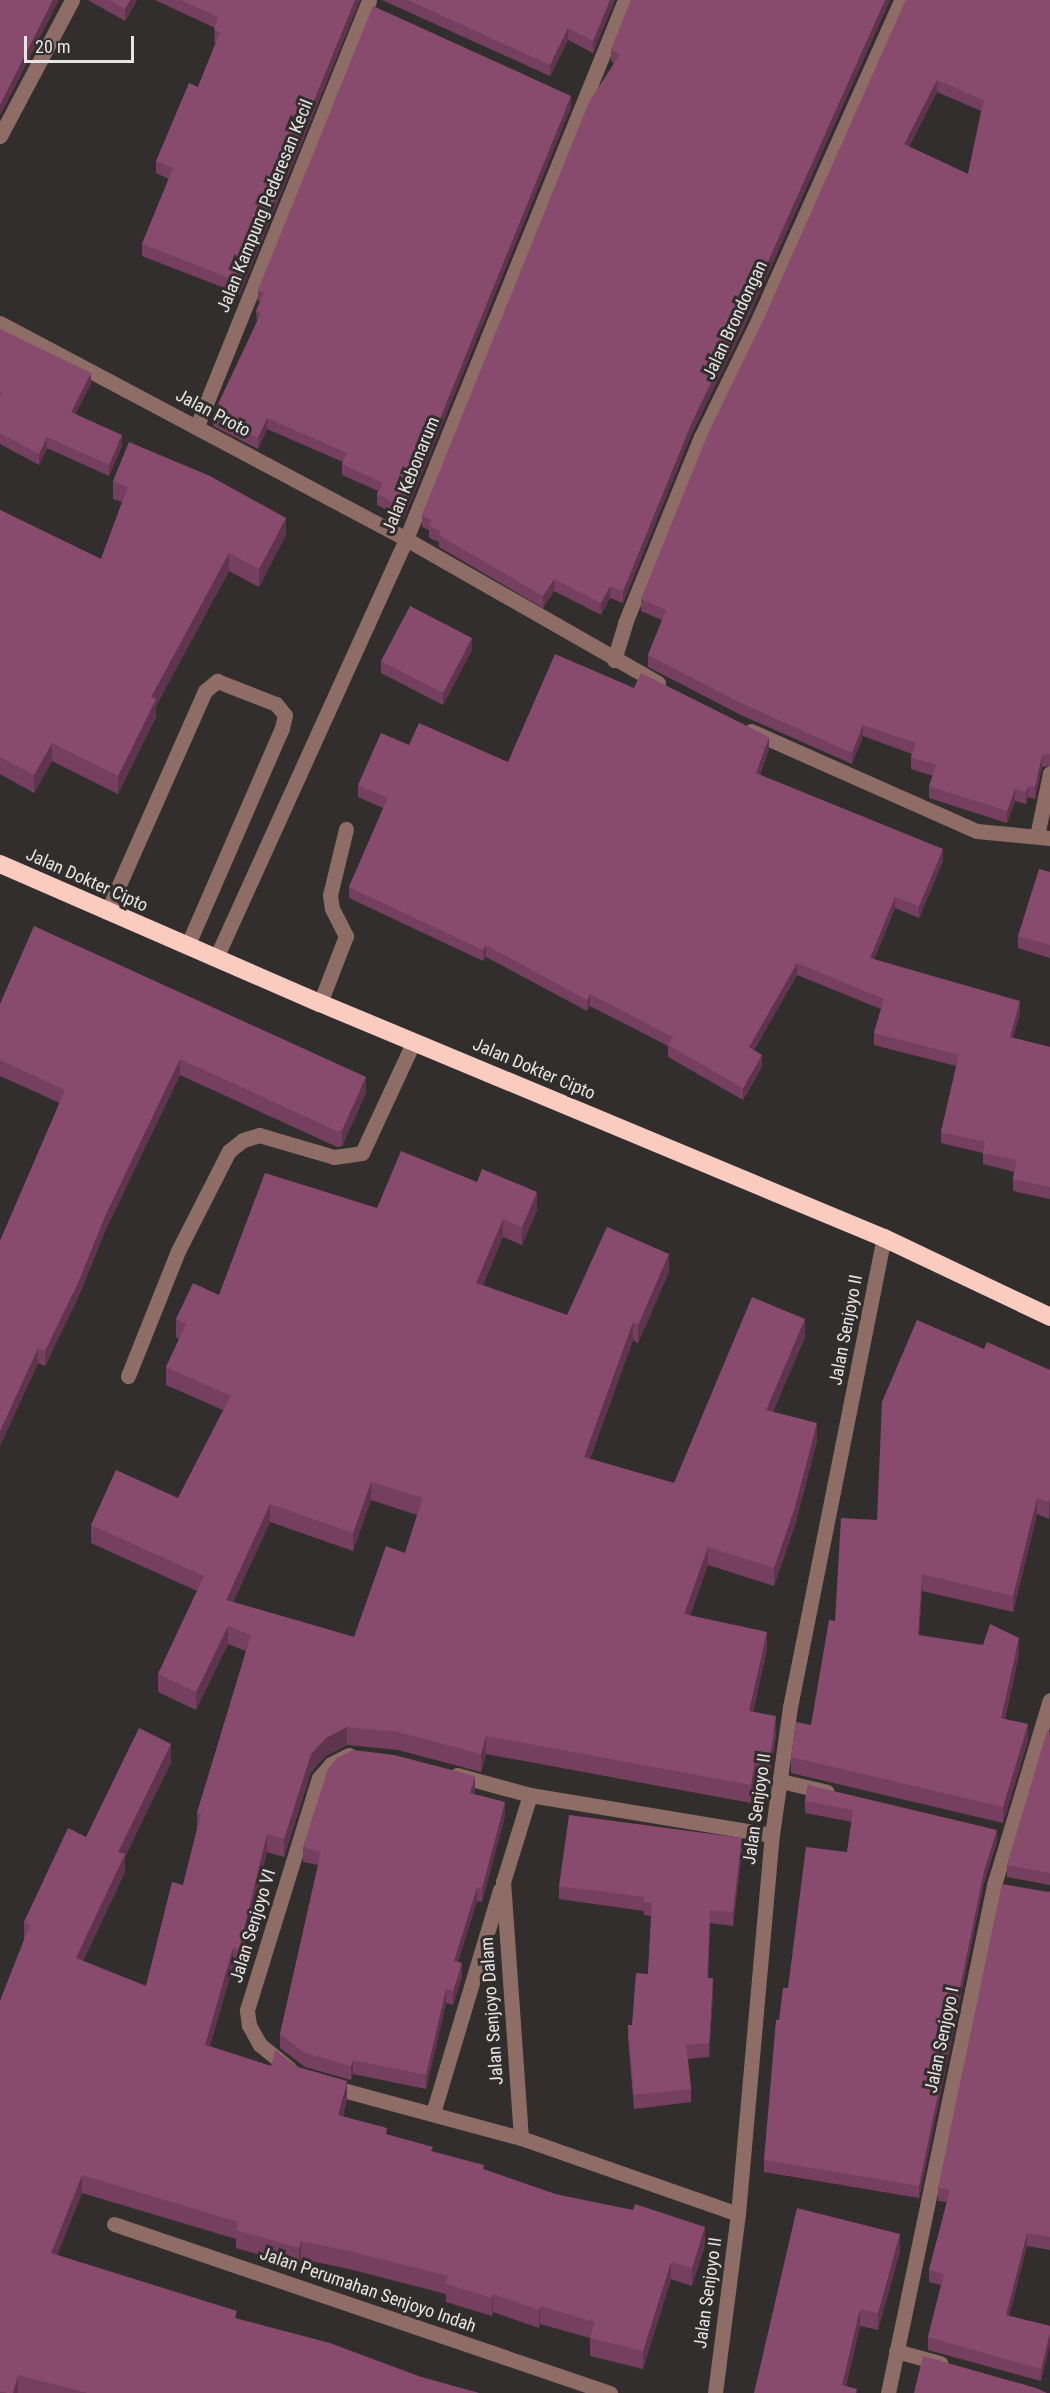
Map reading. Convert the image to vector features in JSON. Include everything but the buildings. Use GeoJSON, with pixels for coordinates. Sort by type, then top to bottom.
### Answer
{"type":"FeatureCollection","features":[{"type":"Feature","properties":{"kind":"highway","name":"Jalan Dokter Cipto"},"geometry":{"type":"LineString","coordinates":[[0,864],[320,1003],[884,1238],[1050,1317]]}},
{"type":"Feature","properties":{"kind":"street"},"geometry":{"type":"LineString","coordinates":[[0,136],[72,0]]}},
{"type":"Feature","properties":{"kind":"street","name":"Jalan Kebonarum"},"geometry":{"type":"LineString","coordinates":[[216,958],[406,539],[625,0]]}},
{"type":"Feature","properties":{"kind":"street","name":"Jalan Brondongan"},"geometry":{"type":"LineString","coordinates":[[614,660],[625,623],[701,437],[754,327],[901,0]]}},
{"type":"Feature","properties":{"kind":"street","name":"Jalan Kampung Pederesan Kecil"},"geometry":{"type":"LineString","coordinates":[[196,426],[372,5]]}},
{"type":"Feature","properties":{"kind":"street"},"geometry":{"type":"LineString","coordinates":[[563,93],[585,103]]}},
{"type":"Feature","properties":{"kind":"street","name":"Jalan Proto"},"geometry":{"type":"LineString","coordinates":[[0,323],[406,539],[614,660],[675,692]]}},
{"type":"Feature","properties":{"kind":"street"},"geometry":{"type":"LineString","coordinates":[[106,912],[205,691],[217,681],[276,704],[285,715],[282,728],[187,946]]}},
{"type":"Feature","properties":{"kind":"street"},"geometry":{"type":"LineString","coordinates":[[737,724],[977,831],[1044,837],[1050,773]]}},
{"type":"Feature","properties":{"kind":"street"},"geometry":{"type":"LineString","coordinates":[[320,1003],[346,936],[332,909],[330,895],[346,829]]}},
{"type":"Feature","properties":{"kind":"street"},"geometry":{"type":"LineString","coordinates":[[128,1376],[178,1251],[229,1151],[243,1140],[259,1136],[334,1157],[362,1153],[414,1041]]}},
{"type":"Feature","properties":{"kind":"street","name":"Jalan Senjoyo II"},"geometry":{"type":"LineString","coordinates":[[715,2393],[738,2214],[772,1835],[790,1707],[884,1238]]}},
{"type":"Feature","properties":{"kind":"street","name":"Jalan Senjoyo I"},"geometry":{"type":"LineString","coordinates":[[888,2393],[1001,1886],[1002,1833],[1050,1700]]}},
{"type":"Feature","properties":{"kind":"street","name":"Jalan Senjoyo VI"},"geometry":{"type":"LineString","coordinates":[[367,1754],[351,1754],[332,1764],[319,1778],[248,2010],[249,2025],[260,2045],[306,2078],[521,2138],[738,2214]]}},
{"type":"Feature","properties":{"kind":"street"},"geometry":{"type":"LineString","coordinates":[[441,1771],[530,1795],[772,1835]]}},
{"type":"Feature","properties":{"kind":"street"},"geometry":{"type":"LineString","coordinates":[[781,1781],[838,1795]]}},
{"type":"Feature","properties":{"kind":"street","name":"Jalan Senjoyo Dalam"},"geometry":{"type":"LineString","coordinates":[[434,2113],[530,1795]]}},
{"type":"Feature","properties":{"kind":"street","name":"Jalan Senjoyo Dalam"},"geometry":{"type":"LineString","coordinates":[[503,1882],[521,2138]]}},
{"type":"Feature","properties":{"kind":"street","name":"Jalan Perumahan Senjoyo Indah"},"geometry":{"type":"LineString","coordinates":[[114,2224],[610,2393]]}},
{"type":"Feature","properties":{"kind":"street"},"geometry":{"type":"LineString","coordinates":[[896,2351],[961,2369]]}}]}
